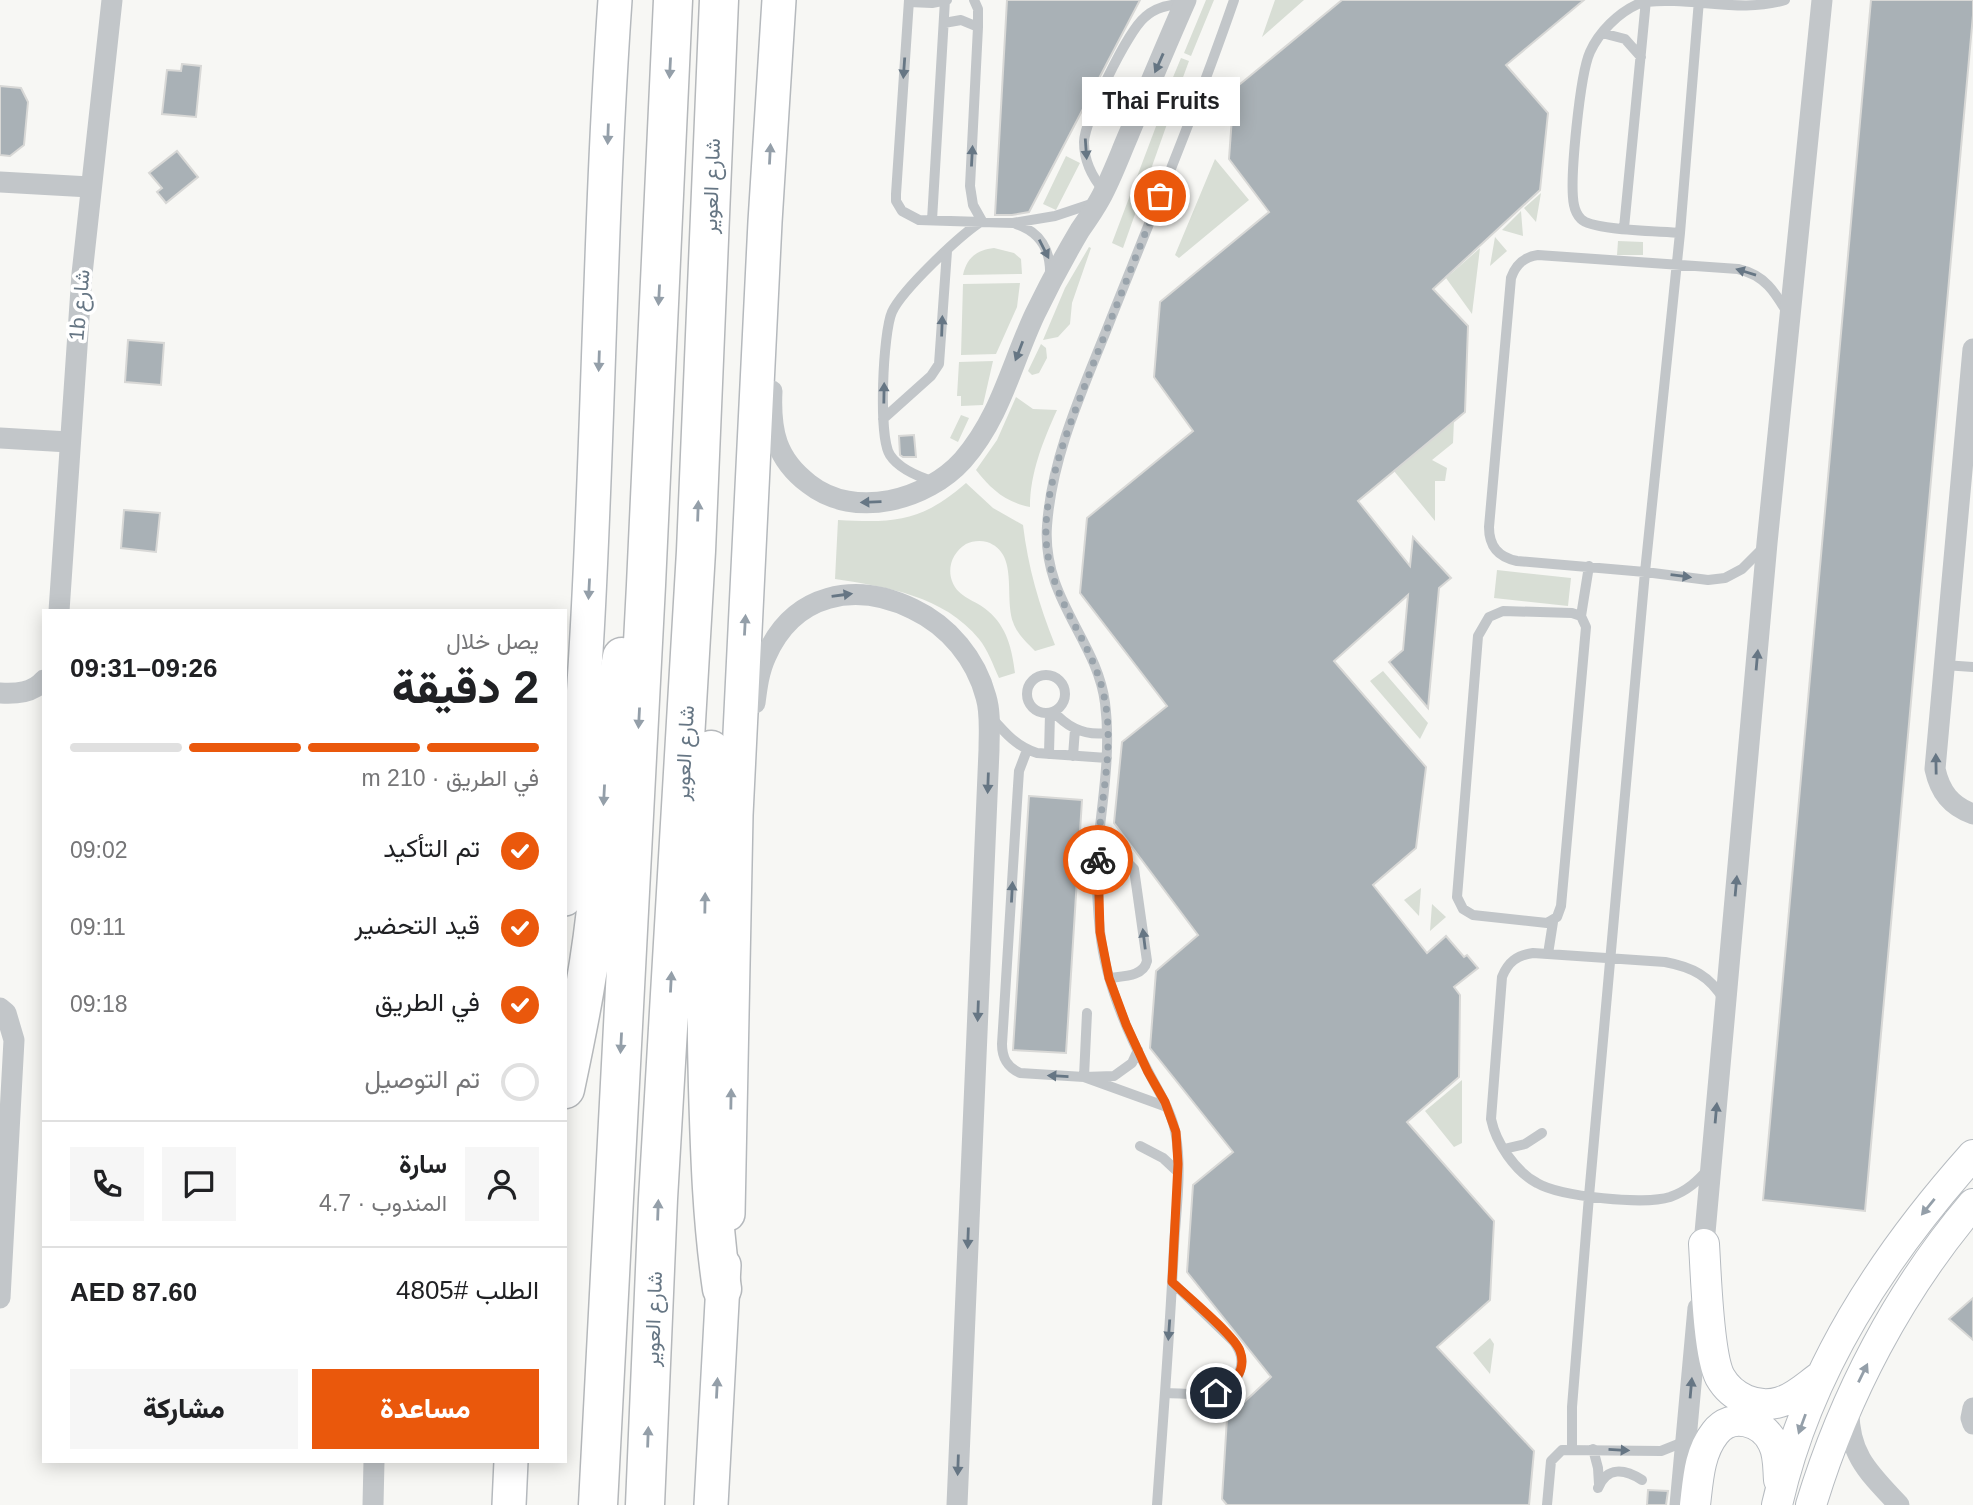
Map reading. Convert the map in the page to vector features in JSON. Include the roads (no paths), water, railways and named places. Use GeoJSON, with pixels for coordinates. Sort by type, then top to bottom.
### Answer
{"type":"FeatureCollection","features":[{"type":"Feature","properties":{"kind":"highway"},"geometry":{"type":"LineString","coordinates":[[598,1505],[646,585],[673,0]]}},
{"type":"Feature","properties":{"kind":"highway","name":"شارع العوير"},"geometry":{"type":"LineString","coordinates":[[645,1505],[658,1199],[696,551],[719,0]]}},
{"type":"Feature","properties":{"kind":"highway"},"geometry":{"type":"LineString","coordinates":[[696,551],[710,605],[713,642],[705,892],[705,983],[712,1202],[722,1289]]}},
{"type":"Feature","properties":{"kind":"highway"},"geometry":{"type":"LineString","coordinates":[[567,1080],[578,1029],[596,904],[606,768],[615,693],[633,621],[646,585]]}},
{"type":"Feature","properties":{"kind":"main road"},"geometry":{"type":"LineString","coordinates":[[606,0],[610,66]]}},
{"type":"Feature","properties":{"kind":"main road"},"geometry":{"type":"LineString","coordinates":[[567,877],[591,557],[610,66],[615,0]]}},
{"type":"Feature","properties":{"kind":"main road"},"geometry":{"type":"LineString","coordinates":[[712,1505],[730,1180],[736,815],[765,222],[779,0]]}},
{"type":"Feature","properties":{"kind":"main road"},"geometry":{"type":"LineString","coordinates":[[509,1505],[511,1463]]}},
{"type":"Feature","properties":{"kind":"street","name":"1b شارع"},"geometry":{"type":"LineString","coordinates":[[59,609],[89,187],[112,0]]}},
{"type":"Feature","properties":{"kind":"street"},"geometry":{"type":"LineString","coordinates":[[1680,1505],[1768,543],[1822,0]]}},
{"type":"Feature","properties":{"kind":"street"},"geometry":{"type":"LineString","coordinates":[[765,222],[774,291],[772,430],[788,463],[814,488],[855,502],[885,502],[903,498],[936,482],[961,462],[997,410],[1024,340],[1048,289],[1101,196],[1186,2]]}},
{"type":"Feature","properties":{"kind":"street"},"geometry":{"type":"LineString","coordinates":[[0,182],[89,187]]}},
{"type":"Feature","properties":{"kind":"street"},"geometry":{"type":"LineString","coordinates":[[1973,349],[1965,520],[1944,665],[1935,769],[1943,793],[1952,803],[1973,814]]}},
{"type":"Feature","properties":{"kind":"street"},"geometry":{"type":"LineString","coordinates":[[0,438],[69,442]]}},
{"type":"Feature","properties":{"kind":"street"},"geometry":{"type":"LineString","coordinates":[[736,815],[757,683],[766,655],[791,620],[825,599],[851,594],[878,596],[907,606],[934,621],[961,647],[972,663],[986,697],[989,715],[957,1505]]}},
{"type":"Feature","properties":{"kind":"street"},"geometry":{"type":"LineString","coordinates":[[0,693],[19,693],[42,682]]}},
{"type":"Feature","properties":{"kind":"street"},"geometry":{"type":"LineString","coordinates":[[0,1298],[14,1040],[3,1011]]}},
{"type":"Feature","properties":{"kind":"street"},"geometry":{"type":"LineString","coordinates":[[1778,1498],[1795,1442],[1822,1376],[1848,1324],[1882,1269],[1933,1200],[1973,1155]]}},
{"type":"Feature","properties":{"kind":"street"},"geometry":{"type":"LineString","coordinates":[[1811,1505],[1849,1405],[1878,1344],[1930,1259],[1973,1204]]}},
{"type":"Feature","properties":{"kind":"street"},"geometry":{"type":"LineString","coordinates":[[1704,1244],[1714,1356],[1725,1385],[1732,1393],[1751,1402],[1772,1404],[1791,1397],[1822,1376]]}},
{"type":"Feature","properties":{"kind":"street"},"geometry":{"type":"LineString","coordinates":[[1849,1405],[1851,1437],[1862,1465],[1899,1505]]}},
{"type":"Feature","properties":{"kind":"street"},"geometry":{"type":"LineString","coordinates":[[1973,1408],[1973,1424]]}},
{"type":"Feature","properties":{"kind":"street"},"geometry":{"type":"LineString","coordinates":[[1695,1505],[1698,1476],[1708,1445],[1716,1431],[1733,1422],[1754,1423],[1769,1435],[1777,1455],[1778,1498]]}},
{"type":"Feature","properties":{"kind":"street"},"geometry":{"type":"LineString","coordinates":[[373,1505],[374,1463]]}},
{"type":"Feature","properties":{"kind":"lane"},"geometry":{"type":"LineString","coordinates":[[932,219],[945,0],[909,1],[896,201],[902,211],[919,220],[1013,223],[1068,212],[1101,196],[1085,157],[1089,118],[1137,25],[1158,8],[1186,2]]}},
{"type":"Feature","properties":{"kind":"lane"},"geometry":{"type":"LineString","coordinates":[[974,0],[978,9],[978,27],[970,186],[973,205],[982,222]]}},
{"type":"Feature","properties":{"kind":"lane"},"geometry":{"type":"LineString","coordinates":[[1157,1505],[1178,1172],[1176,1132],[1167,1107],[1138,1050],[1109,978],[1099,923],[1098,850],[1107,758],[1104,696],[1096,668],[1054,582],[1046,536],[1049,502],[1056,471],[1078,404],[1234,0]]}},
{"type":"Feature","properties":{"kind":"lane"},"geometry":{"type":"LineString","coordinates":[[1681,233],[1588,224],[1574,206],[1573,180],[1583,77],[1589,54],[1602,33],[1627,10],[1646,0],[1754,6],[1785,0]]}},
{"type":"Feature","properties":{"kind":"lane"},"geometry":{"type":"LineString","coordinates":[[1624,228],[1646,0]]}},
{"type":"Feature","properties":{"kind":"lane"},"geometry":{"type":"LineString","coordinates":[[1572,1449],[1572,1407],[1589,1196],[1645,572],[1681,233],[1699,1]]}},
{"type":"Feature","properties":{"kind":"lane"},"geometry":{"type":"LineString","coordinates":[[944,23],[961,20],[978,27]]}},
{"type":"Feature","properties":{"kind":"lane"},"geometry":{"type":"LineString","coordinates":[[1602,33],[1625,39],[1641,57]]}},
{"type":"Feature","properties":{"kind":"lane"},"geometry":{"type":"LineString","coordinates":[[936,482],[910,472],[890,456],[884,436],[884,383],[891,314],[901,299],[961,236],[982,222]]}},
{"type":"Feature","properties":{"kind":"lane"},"geometry":{"type":"LineString","coordinates":[[1013,223],[1035,233],[1049,253],[1051,266],[1048,289]]}},
{"type":"Feature","properties":{"kind":"lane"},"geometry":{"type":"LineString","coordinates":[[883,419],[931,376],[939,364],[947,251]]}},
{"type":"Feature","properties":{"kind":"lane"},"geometry":{"type":"LineString","coordinates":[[1768,543],[1742,569],[1725,578],[1708,580],[1507,559],[1499,554],[1489,537],[1511,278],[1518,264],[1531,256],[1568,256],[1738,269],[1757,275],[1772,288],[1791,320]]}},
{"type":"Feature","properties":{"kind":"lane"},"geometry":{"type":"LineString","coordinates":[[1548,954],[1553,922],[1558,917],[1561,906],[1586,631],[1581,616],[1588,566]]}},
{"type":"Feature","properties":{"kind":"lane"},"geometry":{"type":"LineString","coordinates":[[1553,922],[1540,923],[1473,915],[1463,909],[1457,897],[1477,644],[1484,623],[1494,613],[1572,613],[1581,616]]}},
{"type":"Feature","properties":{"kind":"lane"},"geometry":{"type":"LineString","coordinates":[[1944,665],[1973,667]]}},
{"type":"Feature","properties":{"kind":"lane"},"geometry":{"type":"LineString","coordinates":[[1049,754],[1052,712],[1075,729],[1087,733],[1107,733]]}},
{"type":"Feature","properties":{"kind":"lane"},"geometry":{"type":"LineString","coordinates":[[989,715],[1008,736],[1027,750],[1107,758]]}},
{"type":"Feature","properties":{"kind":"lane"},"geometry":{"type":"LineString","coordinates":[[1073,756],[1075,729]]}},
{"type":"Feature","properties":{"kind":"lane"},"geometry":{"type":"LineString","coordinates":[[1027,750],[1019,771],[1002,1051],[1007,1064],[1020,1073],[1108,1077],[1121,1073],[1132,1063],[1138,1050]]}},
{"type":"Feature","properties":{"kind":"lane"},"geometry":{"type":"LineString","coordinates":[[1098,850],[1126,861],[1134,869],[1147,961],[1145,968],[1139,973],[1109,978]]}},
{"type":"Feature","properties":{"kind":"lane"},"geometry":{"type":"LineString","coordinates":[[1712,1163],[1694,1185],[1668,1198],[1646,1200],[1561,1191],[1538,1184],[1519,1168],[1504,1149],[1493,1128],[1491,1109],[1502,977],[1506,968],[1517,957],[1533,953],[1665,962],[1684,965],[1699,972],[1718,990],[1726,1003]]}},
{"type":"Feature","properties":{"kind":"lane"},"geometry":{"type":"LineString","coordinates":[[1084,1077],[1087,1013]]}},
{"type":"Feature","properties":{"kind":"lane"},"geometry":{"type":"LineString","coordinates":[[1084,1077],[1167,1107]]}},
{"type":"Feature","properties":{"kind":"lane"},"geometry":{"type":"LineString","coordinates":[[1504,1149],[1525,1144],[1542,1133]]}},
{"type":"Feature","properties":{"kind":"lane"},"geometry":{"type":"LineString","coordinates":[[1140,1146],[1163,1158],[1178,1172]]}},
{"type":"Feature","properties":{"kind":"lane"},"geometry":{"type":"LineString","coordinates":[[1165,1393],[1205,1394],[1225,1391],[1237,1378],[1242,1360],[1240,1350],[1234,1342],[1172,1282]]}},
{"type":"Feature","properties":{"kind":"lane"},"geometry":{"type":"LineString","coordinates":[[1547,1505],[1551,1461],[1562,1450],[1661,1451],[1686,1440]]}},
{"type":"Feature","properties":{"kind":"lane"},"geometry":{"type":"LineString","coordinates":[[1593,1449],[1598,1468],[1598,1488],[1607,1474],[1615,1471],[1630,1473],[1642,1480]]}},
{"type":"Feature","properties":{"kind":"place","name":"Thai Fruits"},"geometry":{"type":"Point","coordinates":[1160,196]}}]}
